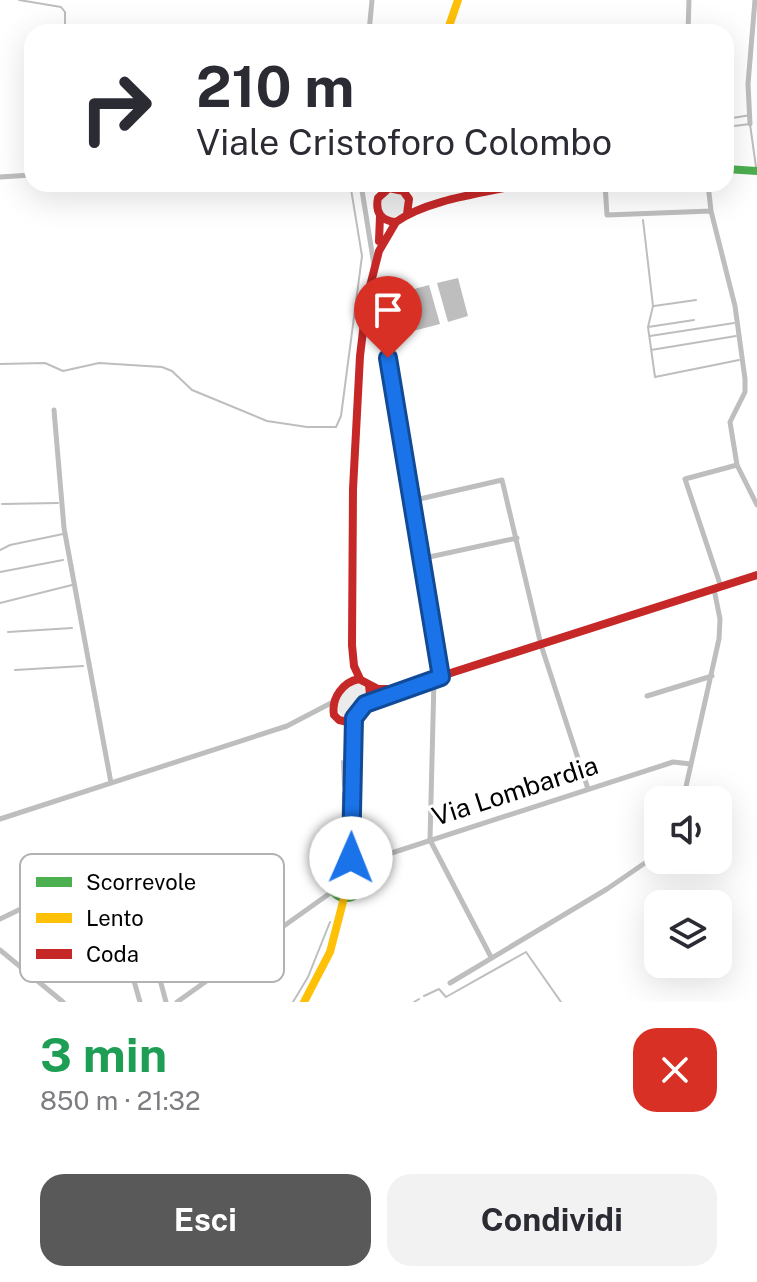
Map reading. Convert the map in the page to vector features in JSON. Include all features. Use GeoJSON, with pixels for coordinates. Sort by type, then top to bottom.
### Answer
{"type":"FeatureCollection","features":[{"type":"Feature","properties":{"kind":"main road"},"geometry":{"type":"LineString","coordinates":[[450,24],[458,0]]}},
{"type":"Feature","properties":{"kind":"main road"},"geometry":{"type":"LineString","coordinates":[[734,170],[757,171]]}},
{"type":"Feature","properties":{"kind":"main road"},"geometry":{"type":"LineString","coordinates":[[378,252],[382,225],[376,201],[382,192]]}},
{"type":"Feature","properties":{"kind":"main road"},"geometry":{"type":"LineString","coordinates":[[404,192],[407,214]]}},
{"type":"Feature","properties":{"kind":"main road"},"geometry":{"type":"LineString","coordinates":[[405,192],[417,203],[434,205]]}},
{"type":"Feature","properties":{"kind":"main road"},"geometry":{"type":"LineString","coordinates":[[352,757],[349,733],[333,713],[333,702],[348,682],[352,645],[357,388],[374,265],[387,231],[407,214],[490,192]]}},
{"type":"Feature","properties":{"kind":"main road"},"geometry":{"type":"LineString","coordinates":[[380,216],[396,222]]}},
{"type":"Feature","properties":{"kind":"main road"},"geometry":{"type":"LineString","coordinates":[[365,704],[407,687],[757,575]]}},
{"type":"Feature","properties":{"kind":"main road"},"geometry":{"type":"LineString","coordinates":[[352,645],[354,666],[360,679],[379,689],[407,687]]}},
{"type":"Feature","properties":{"kind":"main road"},"geometry":{"type":"LineString","coordinates":[[348,682],[360,679]]}},
{"type":"Feature","properties":{"kind":"main road"},"geometry":{"type":"LineString","coordinates":[[344,898],[356,893],[361,886],[361,879],[352,868],[352,757],[354,718],[370,696],[369,685]]}},
{"type":"Feature","properties":{"kind":"main road"},"geometry":{"type":"LineString","coordinates":[[342,721],[354,718]]}},
{"type":"Feature","properties":{"kind":"main road"},"geometry":{"type":"LineString","coordinates":[[344,898],[333,891],[330,879],[340,867],[352,868]]}},
{"type":"Feature","properties":{"kind":"main road"},"geometry":{"type":"LineString","coordinates":[[304,1002],[334,941],[344,898]]}},
{"type":"Feature","properties":{"kind":"street"},"geometry":{"type":"LineString","coordinates":[[370,24],[372,0]]}},
{"type":"Feature","properties":{"kind":"street"},"geometry":{"type":"LineString","coordinates":[[688,24],[689,0]]}},
{"type":"Feature","properties":{"kind":"street"},"geometry":{"type":"LineString","coordinates":[[0,177],[24,176]]}},
{"type":"Feature","properties":{"kind":"street"},"geometry":{"type":"LineString","coordinates":[[362,192],[374,265]]}},
{"type":"Feature","properties":{"kind":"street"},"geometry":{"type":"LineString","coordinates":[[606,192],[607,215],[711,211]]}},
{"type":"Feature","properties":{"kind":"street"},"geometry":{"type":"LineString","coordinates":[[709,192],[735,306],[745,379],[745,392],[730,422],[737,465],[757,505]]}},
{"type":"Feature","properties":{"kind":"street"},"geometry":{"type":"LineString","coordinates":[[370,282],[378,301],[438,679],[430,840],[491,957]]}},
{"type":"Feature","properties":{"kind":"street"},"geometry":{"type":"LineString","coordinates":[[54,410],[64,528],[111,783]]}},
{"type":"Feature","properties":{"kind":"street"},"geometry":{"type":"LineString","coordinates":[[686,786],[712,676],[720,619],[718,588],[685,479],[737,465]]}},
{"type":"Feature","properties":{"kind":"street"},"geometry":{"type":"LineString","coordinates":[[411,501],[502,480],[541,645],[588,789]]}},
{"type":"Feature","properties":{"kind":"street"},"geometry":{"type":"LineString","coordinates":[[420,559],[517,538]]}},
{"type":"Feature","properties":{"kind":"street"},"geometry":{"type":"LineString","coordinates":[[647,696],[712,676]]}},
{"type":"Feature","properties":{"kind":"street"},"geometry":{"type":"LineString","coordinates":[[0,819],[287,726],[333,702]]}},
{"type":"Feature","properties":{"kind":"street","name":"Via Lombardia"},"geometry":{"type":"LineString","coordinates":[[352,868],[673,762],[691,764]]}},
{"type":"Feature","properties":{"kind":"street"},"geometry":{"type":"LineString","coordinates":[[450,983],[644,864]]}},
{"type":"Feature","properties":{"kind":"street"},"geometry":{"type":"LineString","coordinates":[[284,925],[333,891]]}},
{"type":"Feature","properties":{"kind":"street"},"geometry":{"type":"LineString","coordinates":[[0,919],[20,909]]}},
{"type":"Feature","properties":{"kind":"street"},"geometry":{"type":"LineString","coordinates":[[0,950],[20,967]]}},
{"type":"Feature","properties":{"kind":"street"},"geometry":{"type":"LineString","coordinates":[[39,982],[63,1002]]}},
{"type":"Feature","properties":{"kind":"street"},"geometry":{"type":"LineString","coordinates":[[134,982],[140,1002]]}},
{"type":"Feature","properties":{"kind":"street"},"geometry":{"type":"LineString","coordinates":[[161,982],[166,1002]]}},
{"type":"Feature","properties":{"kind":"street"},"geometry":{"type":"LineString","coordinates":[[177,1002],[204,982]]}},
{"type":"Feature","properties":{"kind":"shaded area"},"geometry":{"type":"Polygon","coordinates":[[[393,193],[404,200],[405,205],[398,216],[393,217],[382,210],[381,205],[388,194],[393,193]]]}},
{"type":"Feature","properties":{"kind":"shaded area"},"geometry":{"type":"Polygon","coordinates":[[[458,278],[468,316],[448,322],[437,283],[458,278]]]}},
{"type":"Feature","properties":{"kind":"shaded area"},"geometry":{"type":"Polygon","coordinates":[[[429,285],[440,324],[413,331],[403,292],[429,285]]]}},
{"type":"Feature","properties":{"kind":"shaded area"},"geometry":{"type":"Polygon","coordinates":[[[359,683],[365,688],[366,695],[351,714],[342,716],[339,701],[349,688],[359,683]]]}},
{"type":"Feature","properties":{"kind":"shaded area"},"geometry":{"type":"Polygon","coordinates":[[[346,870],[357,877],[358,882],[351,893],[346,894],[335,887],[334,882],[341,871],[346,870]]]}},
{"type":"Feature","properties":{"kind":"waterway"},"geometry":{"type":"LineString","coordinates":[[19,0],[61,7],[65,12],[65,24]]}},
{"type":"Feature","properties":{"kind":"waterway"},"geometry":{"type":"LineString","coordinates":[[750,124],[748,84],[755,0]]}},
{"type":"Feature","properties":{"kind":"waterway"},"geometry":{"type":"LineString","coordinates":[[734,118],[751,115]]}},
{"type":"Feature","properties":{"kind":"waterway"},"geometry":{"type":"LineString","coordinates":[[734,126],[750,124],[756,167]]}},
{"type":"Feature","properties":{"kind":"waterway"},"geometry":{"type":"LineString","coordinates":[[0,364],[45,363],[63,371],[99,363],[162,367],[172,371],[192,390],[267,421],[307,427],[336,427],[341,416],[362,256],[351,192]]}},
{"type":"Feature","properties":{"kind":"waterway"},"geometry":{"type":"LineString","coordinates":[[643,220],[653,306],[648,327],[655,377],[739,360]]}},
{"type":"Feature","properties":{"kind":"waterway"},"geometry":{"type":"LineString","coordinates":[[654,306],[696,300]]}},
{"type":"Feature","properties":{"kind":"waterway"},"geometry":{"type":"LineString","coordinates":[[648,327],[694,320]]}},
{"type":"Feature","properties":{"kind":"waterway"},"geometry":{"type":"LineString","coordinates":[[650,336],[734,323]]}},
{"type":"Feature","properties":{"kind":"waterway"},"geometry":{"type":"LineString","coordinates":[[651,350],[736,336]]}},
{"type":"Feature","properties":{"kind":"waterway"},"geometry":{"type":"LineString","coordinates":[[2,504],[58,503]]}},
{"type":"Feature","properties":{"kind":"waterway"},"geometry":{"type":"LineString","coordinates":[[0,550],[63,534]]}},
{"type":"Feature","properties":{"kind":"waterway"},"geometry":{"type":"LineString","coordinates":[[0,572],[63,560]]}},
{"type":"Feature","properties":{"kind":"waterway"},"geometry":{"type":"LineString","coordinates":[[0,603],[72,585]]}},
{"type":"Feature","properties":{"kind":"waterway"},"geometry":{"type":"LineString","coordinates":[[8,632],[72,628]]}},
{"type":"Feature","properties":{"kind":"waterway"},"geometry":{"type":"LineString","coordinates":[[15,670],[83,666]]}},
{"type":"Feature","properties":{"kind":"waterway"},"geometry":{"type":"LineString","coordinates":[[342,761],[343,786]]}},
{"type":"Feature","properties":{"kind":"waterway"},"geometry":{"type":"LineString","coordinates":[[342,859],[343,793]]}},
{"type":"Feature","properties":{"kind":"waterway"},"geometry":{"type":"LineString","coordinates":[[293,1002],[308,977],[330,922]]}},
{"type":"Feature","properties":{"kind":"waterway"},"geometry":{"type":"LineString","coordinates":[[424,996],[439,989],[446,997],[526,952],[561,1002]]}},
{"type":"Feature","properties":{"kind":"waterway"},"geometry":{"type":"LineString","coordinates":[[414,1002],[419,999]]}},
{"type":"Feature","properties":{"kind":"traffic: fast"},"geometry":{"type":"LineString","coordinates":[[734,170],[757,171]]}},
{"type":"Feature","properties":{"kind":"traffic: fast"},"geometry":{"type":"LineString","coordinates":[[346,866],[357,871],[362,882],[357,893],[346,898],[335,893],[330,882],[335,871],[346,866]]}},
{"type":"Feature","properties":{"kind":"traffic: slow"},"geometry":{"type":"LineString","coordinates":[[450,24],[458,0]]}},
{"type":"Feature","properties":{"kind":"traffic: slow"},"geometry":{"type":"LineString","coordinates":[[348,866],[351,853],[354,718]]}},
{"type":"Feature","properties":{"kind":"traffic: slow"},"geometry":{"type":"LineString","coordinates":[[304,1002],[330,952],[344,898]]}},
{"type":"Feature","properties":{"kind":"traffic: jam"},"geometry":{"type":"LineString","coordinates":[[385,192],[378,198],[377,208],[386,220],[396,222],[440,202],[485,192]]}},
{"type":"Feature","properties":{"kind":"traffic: jam"},"geometry":{"type":"LineString","coordinates":[[404,192],[409,199],[407,214]]}},
{"type":"Feature","properties":{"kind":"traffic: jam"},"geometry":{"type":"LineString","coordinates":[[379,241],[380,216]]}},
{"type":"Feature","properties":{"kind":"traffic: jam"},"geometry":{"type":"LineString","coordinates":[[360,679],[354,666],[352,645],[353,489],[360,356],[367,298],[379,251],[396,222]]}},
{"type":"Feature","properties":{"kind":"traffic: jam"},"geometry":{"type":"LineString","coordinates":[[365,704],[407,687],[757,575]]}},
{"type":"Feature","properties":{"kind":"traffic: jam"},"geometry":{"type":"LineString","coordinates":[[369,685],[370,696],[348,722],[339,720],[334,715],[334,703],[339,692],[348,684],[359,679],[378,689],[397,689]]}},
{"type":"Feature","properties":{"kind":"route"},"geometry":{"type":"LineString","coordinates":[[351,858],[354,718],[365,704],[441,677],[388,358]]}}]}
